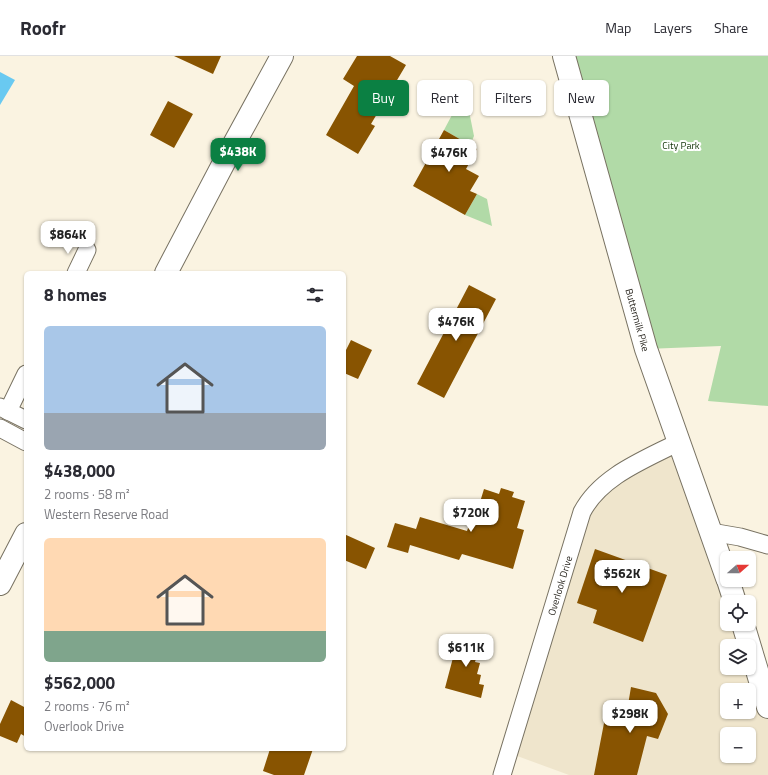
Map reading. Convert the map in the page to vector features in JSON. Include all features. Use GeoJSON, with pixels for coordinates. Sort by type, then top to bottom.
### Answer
{"type":"FeatureCollection","features":[{"type":"Feature","properties":{"kind":"main road"},"geometry":{"type":"LineString","coordinates":[[167,271],[282,56]]}},
{"type":"Feature","properties":{"kind":"main road","name":"Buttermilk Pike"},"geometry":{"type":"LineString","coordinates":[[564,56],[646,349],[720,558]]}},
{"type":"Feature","properties":{"kind":"main road"},"geometry":{"type":"LineString","coordinates":[[0,584],[24,538]]}},
{"type":"Feature","properties":{"kind":"main road"},"geometry":{"type":"LineString","coordinates":[[745,631],[768,707]]}},
{"type":"Feature","properties":{"kind":"street"},"geometry":{"type":"LineString","coordinates":[[77,271],[87,250]]}},
{"type":"Feature","properties":{"kind":"street"},"geometry":{"type":"LineString","coordinates":[[24,377],[4,409],[24,419]]}},
{"type":"Feature","properties":{"kind":"street"},"geometry":{"type":"LineString","coordinates":[[0,428],[24,441]]}},
{"type":"Feature","properties":{"kind":"street","name":"Overlook Drive"},"geometry":{"type":"LineString","coordinates":[[502,775],[582,512],[587,501],[594,493],[620,473],[679,442]]}},
{"type":"Feature","properties":{"kind":"street"},"geometry":{"type":"LineString","coordinates":[[711,532],[740,537],[768,545]]}},
{"type":"Feature","properties":{"kind":"shaded area"},"geometry":{"type":"Polygon","coordinates":[[[679,442],[720,579],[720,587],[722,587],[725,595],[720,595],[720,631],[745,631],[748,639],[720,639],[720,675],[756,675],[756,667],[768,707],[768,775],[569,775],[509,753],[587,501],[679,442]]]}},
{"type":"Feature","properties":{"kind":"green space","name":"City Park"},"geometry":{"type":"Polygon","coordinates":[[[564,56],[768,56],[768,406],[708,401],[721,346],[646,349],[581,116],[609,116],[609,80],[571,80],[564,56]]]}},
{"type":"Feature","properties":{"kind":"green space"},"geometry":{"type":"Polygon","coordinates":[[[451,116],[470,116],[474,136],[470,145],[444,130],[451,116]]]}},
{"type":"Feature","properties":{"kind":"green space"},"geometry":{"type":"Polygon","coordinates":[[[477,194],[487,199],[492,226],[465,215],[477,194]]]}},
{"type":"Feature","properties":{"kind":"water"},"geometry":{"type":"Polygon","coordinates":[[[0,72],[15,80],[0,105],[0,72]]]}},
{"type":"Feature","properties":{"kind":"building"},"geometry":{"type":"Polygon","coordinates":[[[174,56],[221,56],[213,74],[174,56]]]}},
{"type":"Feature","properties":{"kind":"building"},"geometry":{"type":"Polygon","coordinates":[[[357,56],[390,56],[406,65],[397,80],[358,80],[358,116],[376,116],[371,124],[375,126],[358,154],[326,135],[354,86],[343,79],[357,56]]]}},
{"type":"Feature","properties":{"kind":"building"},"geometry":{"type":"Polygon","coordinates":[[[168,101],[193,114],[174,148],[150,135],[168,101]]]}},
{"type":"Feature","properties":{"kind":"building"},"geometry":{"type":"Polygon","coordinates":[[[444,130],[477,149],[466,169],[479,176],[470,191],[477,194],[465,215],[413,186],[444,130]]]}},
{"type":"Feature","properties":{"kind":"building"},"geometry":{"type":"Polygon","coordinates":[[[469,285],[496,299],[444,398],[417,384],[469,285]]]}},
{"type":"Feature","properties":{"kind":"building"},"geometry":{"type":"Polygon","coordinates":[[[351,340],[372,350],[358,379],[346,374],[346,350],[351,340]]]}},
{"type":"Feature","properties":{"kind":"building"},"geometry":{"type":"Polygon","coordinates":[[[501,488],[514,492],[512,497],[525,501],[517,528],[524,530],[513,569],[462,554],[459,560],[410,545],[408,553],[387,547],[395,523],[416,529],[420,517],[467,531],[473,514],[476,515],[484,489],[499,494],[501,488]]]}},
{"type":"Feature","properties":{"kind":"building"},"geometry":{"type":"Polygon","coordinates":[[[346,535],[375,548],[366,569],[346,561],[346,535]]]}},
{"type":"Feature","properties":{"kind":"building"},"geometry":{"type":"Polygon","coordinates":[[[595,549],[667,575],[643,642],[593,623],[597,610],[577,603],[595,549]]]}},
{"type":"Feature","properties":{"kind":"building"},"geometry":{"type":"Polygon","coordinates":[[[459,635],[481,641],[475,662],[480,663],[477,674],[481,675],[479,684],[484,685],[481,698],[445,688],[459,635]]]}},
{"type":"Feature","properties":{"kind":"building"},"geometry":{"type":"Polygon","coordinates":[[[631,687],[656,693],[668,714],[658,739],[647,736],[637,775],[594,775],[605,718],[627,711],[631,687]]]}},
{"type":"Feature","properties":{"kind":"building"},"geometry":{"type":"Polygon","coordinates":[[[11,700],[24,707],[24,736],[21,734],[17,743],[0,736],[0,724],[11,700]]]}},
{"type":"Feature","properties":{"kind":"building"},"geometry":{"type":"Polygon","coordinates":[[[269,751],[312,751],[304,775],[274,775],[263,771],[269,751]]]}}]}
